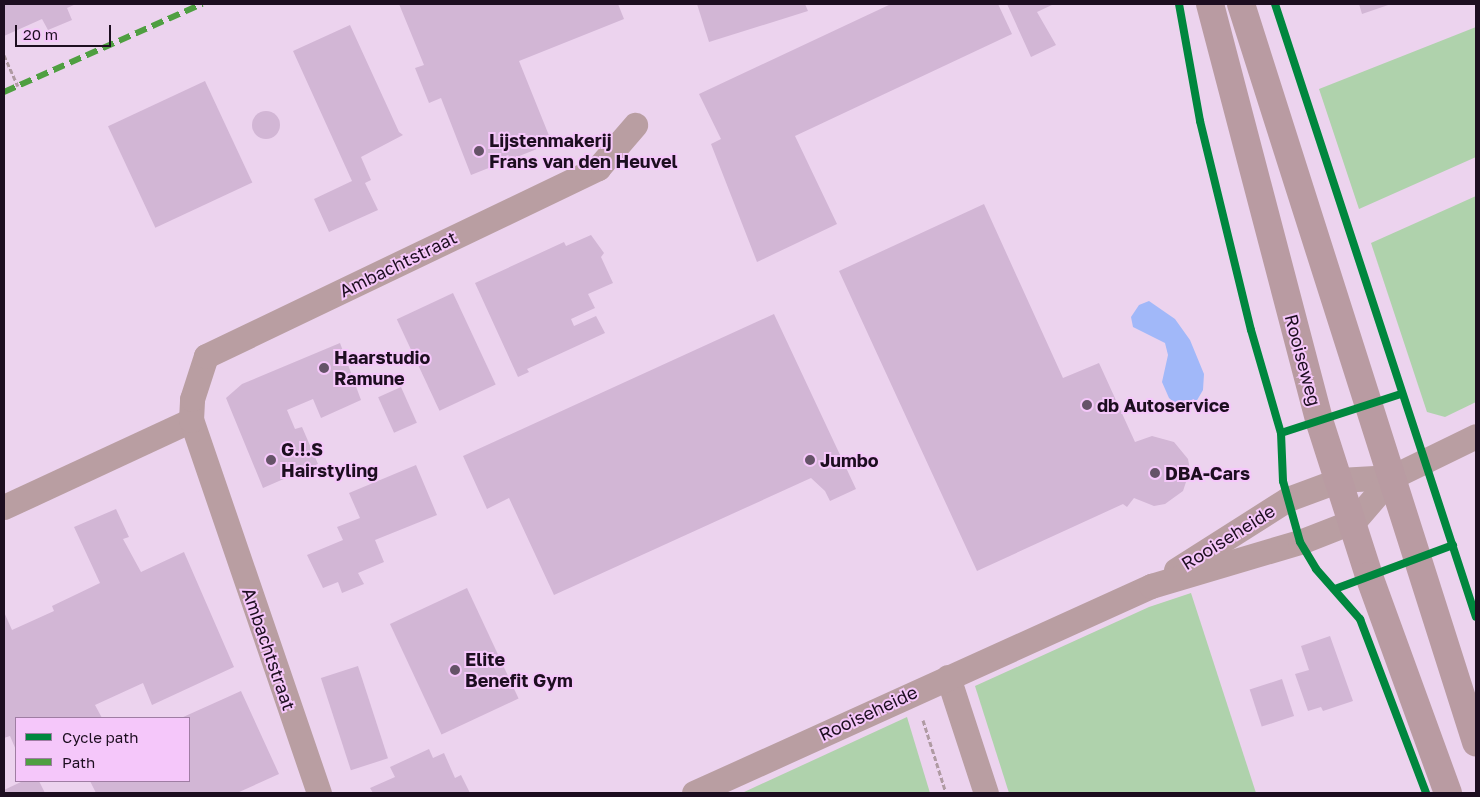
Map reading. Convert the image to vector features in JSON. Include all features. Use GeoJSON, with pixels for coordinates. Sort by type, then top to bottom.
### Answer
{"type":"FeatureCollection","features":[{"type":"Feature","properties":{"kind":"main road","name":"Rooiseweg"},"geometry":{"type":"LineString","coordinates":[[1210,4],[1309,382],[1338,480],[1354,522],[1369,576],[1448,793]]}},
{"type":"Feature","properties":{"kind":"main road"},"geometry":{"type":"LineString","coordinates":[[1241,4],[1476,742]]}},
{"type":"Feature","properties":{"kind":"street","name":"Ambachtstraat"},"geometry":{"type":"LineString","coordinates":[[319,793],[191,420],[192,399],[206,356],[598,168],[635,125]]}},
{"type":"Feature","properties":{"kind":"street"},"geometry":{"type":"LineString","coordinates":[[4,507],[191,420]]}},
{"type":"Feature","properties":{"kind":"street"},"geometry":{"type":"LineString","coordinates":[[1392,477],[1476,436]]}},
{"type":"Feature","properties":{"kind":"street","name":"Rooiseheide"},"geometry":{"type":"LineString","coordinates":[[1152,586],[1288,499],[1338,480],[1392,477]]}},
{"type":"Feature","properties":{"kind":"street","name":"Rooiseheide"},"geometry":{"type":"LineString","coordinates":[[694,793],[948,676],[1152,586],[1300,542],[1354,522],[1392,477]]}},
{"type":"Feature","properties":{"kind":"street"},"geometry":{"type":"LineString","coordinates":[[948,676],[986,793]]}},
{"type":"Feature","properties":{"kind":"path"},"geometry":{"type":"LineString","coordinates":[[4,55],[18,86]]}},
{"type":"Feature","properties":{"kind":"path"},"geometry":{"type":"LineString","coordinates":[[914,692],[946,793]]}},
{"type":"Feature","properties":{"kind":"green space"},"geometry":{"type":"Polygon","coordinates":[[[1476,27],[1476,157],[1359,209],[1319,89],[1476,27]]]}},
{"type":"Feature","properties":{"kind":"green space"},"geometry":{"type":"Polygon","coordinates":[[[1476,196],[1476,402],[1445,417],[1427,412],[1371,243],[1476,196]]]}},
{"type":"Feature","properties":{"kind":"green space"},"geometry":{"type":"Polygon","coordinates":[[[1191,593],[1256,793],[1009,793],[975,686],[1149,607],[1191,593]]]}},
{"type":"Feature","properties":{"kind":"green space"},"geometry":{"type":"Polygon","coordinates":[[[907,717],[930,793],[742,793],[907,717]]]}},
{"type":"Feature","properties":{"kind":"water"},"geometry":{"type":"Polygon","coordinates":[[[1149,301],[1175,319],[1190,340],[1204,374],[1203,390],[1196,402],[1177,405],[1169,398],[1162,382],[1168,355],[1165,343],[1133,327],[1131,317],[1139,305],[1149,301]]]}},
{"type":"Feature","properties":{"kind":"building"},"geometry":{"type":"Polygon","coordinates":[[[4,4],[76,4],[67,8],[72,20],[48,30],[42,19],[4,36],[4,4]]]}},
{"type":"Feature","properties":{"kind":"building"},"geometry":{"type":"Polygon","coordinates":[[[399,4],[618,4],[624,19],[519,61],[552,143],[471,175],[441,98],[429,103],[415,68],[424,65],[399,4]]]}},
{"type":"Feature","properties":{"kind":"building"},"geometry":{"type":"Polygon","coordinates":[[[697,4],[805,4],[808,11],[709,42],[697,4]]]}},
{"type":"Feature","properties":{"kind":"building"},"geometry":{"type":"Polygon","coordinates":[[[891,4],[998,4],[1012,34],[795,136],[837,224],[757,262],[711,144],[721,139],[699,94],[891,4]]]}},
{"type":"Feature","properties":{"kind":"building"},"geometry":{"type":"Polygon","coordinates":[[[1007,4],[1054,4],[1037,12],[1056,45],[1031,57],[1007,4]]]}},
{"type":"Feature","properties":{"kind":"building"},"geometry":{"type":"Polygon","coordinates":[[[1359,4],[1391,4],[1362,14],[1359,4]]]}},
{"type":"Feature","properties":{"kind":"building"},"geometry":{"type":"Polygon","coordinates":[[[350,25],[399,132],[403,135],[361,157],[371,180],[365,183],[378,210],[329,232],[314,199],[352,181],[293,51],[350,25]]]}},
{"type":"Feature","properties":{"kind":"building"},"geometry":{"type":"Polygon","coordinates":[[[205,81],[252,183],[155,228],[108,126],[205,81]]]}},
{"type":"Feature","properties":{"kind":"building"},"geometry":{"type":"Polygon","coordinates":[[[266,111],[276,115],[280,125],[276,135],[266,139],[256,135],[252,125],[256,115],[266,111]]]}},
{"type":"Feature","properties":{"kind":"building"},"geometry":{"type":"Polygon","coordinates":[[[984,204],[1063,378],[1099,363],[1135,442],[1152,436],[1174,442],[1188,459],[1190,470],[1183,491],[1165,504],[1154,506],[1134,498],[1127,507],[1123,504],[977,571],[839,271],[984,204]]]}},
{"type":"Feature","properties":{"kind":"building"},"geometry":{"type":"Polygon","coordinates":[[[591,235],[604,253],[601,257],[613,283],[588,294],[595,308],[571,319],[574,326],[596,316],[605,333],[527,369],[529,372],[518,377],[475,283],[564,242],[566,246],[591,235]]]}},
{"type":"Feature","properties":{"kind":"building"},"geometry":{"type":"Polygon","coordinates":[[[453,293],[496,385],[439,411],[397,319],[453,293]]]}},
{"type":"Feature","properties":{"kind":"building"},"geometry":{"type":"Polygon","coordinates":[[[774,314],[856,489],[830,501],[825,491],[811,478],[554,595],[509,498],[487,509],[463,456],[774,314]]]}},
{"type":"Feature","properties":{"kind":"building"},"geometry":{"type":"Polygon","coordinates":[[[340,343],[361,400],[321,418],[313,399],[287,410],[295,429],[302,427],[318,464],[263,488],[226,398],[242,384],[340,343]]]}},
{"type":"Feature","properties":{"kind":"building"},"geometry":{"type":"Polygon","coordinates":[[[401,387],[417,423],[394,433],[378,397],[401,387]]]}},
{"type":"Feature","properties":{"kind":"building"},"geometry":{"type":"Polygon","coordinates":[[[416,465],[437,515],[375,540],[384,562],[358,573],[364,584],[342,593],[338,582],[323,588],[307,555],[343,540],[337,527],[360,518],[349,493],[416,465]]]}},
{"type":"Feature","properties":{"kind":"building"},"geometry":{"type":"Polygon","coordinates":[[[116,509],[129,537],[123,539],[141,572],[184,552],[234,667],[152,705],[143,683],[95,705],[101,717],[15,717],[15,748],[10,736],[4,738],[4,612],[12,630],[54,611],[52,606],[100,583],[74,527],[116,509]]]}},
{"type":"Feature","properties":{"kind":"building"},"geometry":{"type":"Polygon","coordinates":[[[467,588],[519,699],[442,734],[390,624],[467,588]]]}},
{"type":"Feature","properties":{"kind":"building"},"geometry":{"type":"Polygon","coordinates":[[[1330,636],[1353,701],[1323,711],[1321,707],[1308,711],[1295,674],[1309,670],[1301,646],[1330,636]]]}},
{"type":"Feature","properties":{"kind":"building"},"geometry":{"type":"Polygon","coordinates":[[[358,666],[388,758],[351,770],[321,678],[358,666]]]}},
{"type":"Feature","properties":{"kind":"building"},"geometry":{"type":"Polygon","coordinates":[[[1282,679],[1294,716],[1262,727],[1250,690],[1282,679]]]}},
{"type":"Feature","properties":{"kind":"building"},"geometry":{"type":"Polygon","coordinates":[[[241,691],[279,774],[237,793],[96,793],[90,782],[190,782],[190,717],[183,717],[241,691]]]}},
{"type":"Feature","properties":{"kind":"building"},"geometry":{"type":"Polygon","coordinates":[[[429,749],[433,758],[444,753],[455,778],[461,775],[470,793],[373,793],[370,788],[395,777],[390,767],[429,749]]]}},
{"type":"Feature","properties":{"kind":"building"},"geometry":{"type":"Polygon","coordinates":[[[21,782],[40,782],[45,793],[4,793],[4,790],[21,782]]]}},
{"type":"Feature","properties":{"kind":"marked path"},"geometry":{"type":"LineString","coordinates":[[4,92],[202,4]]}},
{"type":"Feature","properties":{"kind":"cycle path"},"geometry":{"type":"LineString","coordinates":[[1179,4],[1200,121],[1251,330],[1281,433],[1283,481],[1300,542],[1316,569],[1360,619],[1426,793]]}},
{"type":"Feature","properties":{"kind":"cycle path"},"geometry":{"type":"LineString","coordinates":[[1275,4],[1476,617]]}},
{"type":"Feature","properties":{"kind":"cycle path"},"geometry":{"type":"LineString","coordinates":[[1281,433],[1401,394]]}},
{"type":"Feature","properties":{"kind":"cycle path"},"geometry":{"type":"LineString","coordinates":[[1335,589],[1453,545]]}},
{"type":"Feature","properties":{"kind":"place","name":"Lijstenmakerij Frans van den Heuvel"},"geometry":{"type":"Point","coordinates":[479,151]}},
{"type":"Feature","properties":{"kind":"place","name":"Haarstudio Ramune"},"geometry":{"type":"Point","coordinates":[324,368]}},
{"type":"Feature","properties":{"kind":"place","name":"db Autoservice"},"geometry":{"type":"Point","coordinates":[1087,405]}},
{"type":"Feature","properties":{"kind":"place","name":"G.!.S Hairstyling"},"geometry":{"type":"Point","coordinates":[271,460]}},
{"type":"Feature","properties":{"kind":"place","name":"Jumbo"},"geometry":{"type":"Point","coordinates":[810,460]}},
{"type":"Feature","properties":{"kind":"place","name":"DBA-Cars"},"geometry":{"type":"Point","coordinates":[1155,473]}},
{"type":"Feature","properties":{"kind":"place","name":"Elite Benefit Gym"},"geometry":{"type":"Point","coordinates":[455,670]}}]}
